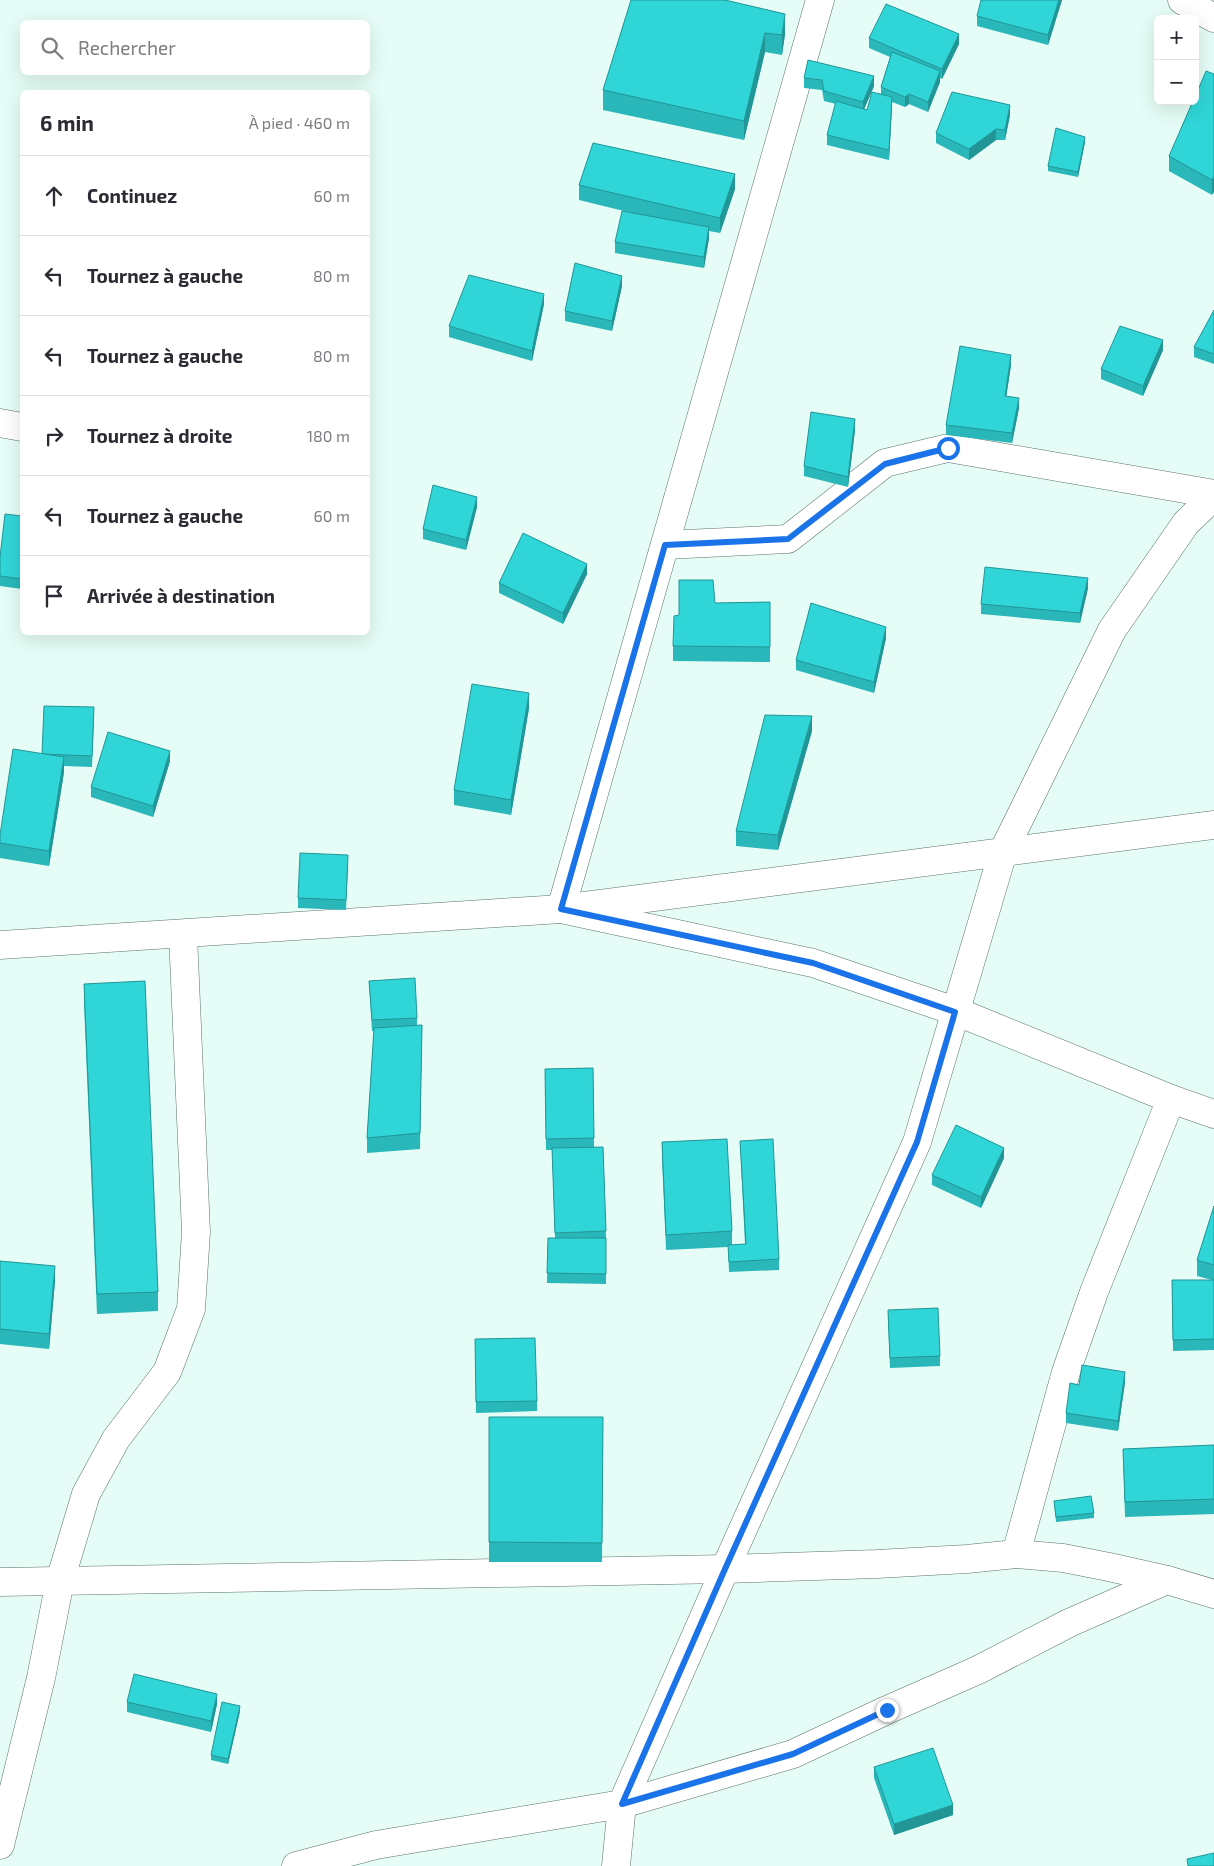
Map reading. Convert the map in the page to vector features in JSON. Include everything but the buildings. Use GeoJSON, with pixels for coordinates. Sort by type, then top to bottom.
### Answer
{"type":"FeatureCollection","features":[{"type":"Feature","properties":{"kind":"street"},"geometry":{"type":"LineString","coordinates":[[561,909],[820,0]]}},
{"type":"Feature","properties":{"kind":"street"},"geometry":{"type":"LineString","coordinates":[[1182,0],[1214,18]]}},
{"type":"Feature","properties":{"kind":"street"},"geometry":{"type":"LineString","coordinates":[[0,423],[20,427]]}},
{"type":"Feature","properties":{"kind":"street"},"geometry":{"type":"LineString","coordinates":[[665,545],[788,539],[885,464],[948,448],[1214,495]]}},
{"type":"Feature","properties":{"kind":"street"},"geometry":{"type":"LineString","coordinates":[[616,1866],[622,1804],[725,1569],[917,1142],[1003,852],[1112,630],[1186,523],[1214,495]]}},
{"type":"Feature","properties":{"kind":"street"},"geometry":{"type":"LineString","coordinates":[[0,945],[561,909],[1214,825]]}},
{"type":"Feature","properties":{"kind":"street"},"geometry":{"type":"LineString","coordinates":[[561,909],[813,963],[955,1012],[1171,1099],[1214,1114]]}},
{"type":"Feature","properties":{"kind":"street"},"geometry":{"type":"LineString","coordinates":[[0,1845],[41,1678],[60,1581],[86,1494],[116,1439],[167,1372],[191,1309],[196,1232],[183,934]]}},
{"type":"Feature","properties":{"kind":"street"},"geometry":{"type":"LineString","coordinates":[[1016,1554],[1066,1372],[1094,1292],[1171,1099]]}},
{"type":"Feature","properties":{"kind":"street"},"geometry":{"type":"LineString","coordinates":[[0,1582],[725,1569],[897,1563],[1016,1554],[1063,1558],[1167,1580],[1214,1594]]}},
{"type":"Feature","properties":{"kind":"street"},"geometry":{"type":"LineString","coordinates":[[296,1866],[376,1844],[622,1804],[793,1754],[978,1670],[1069,1624],[1167,1580]]}},
{"type":"Feature","properties":{"kind":"route"},"geometry":{"type":"LineString","coordinates":[[887,1710],[793,1754],[622,1804],[725,1569],[917,1142],[955,1012],[813,963],[561,909],[665,545],[788,539],[885,464],[948,448]]}}]}
